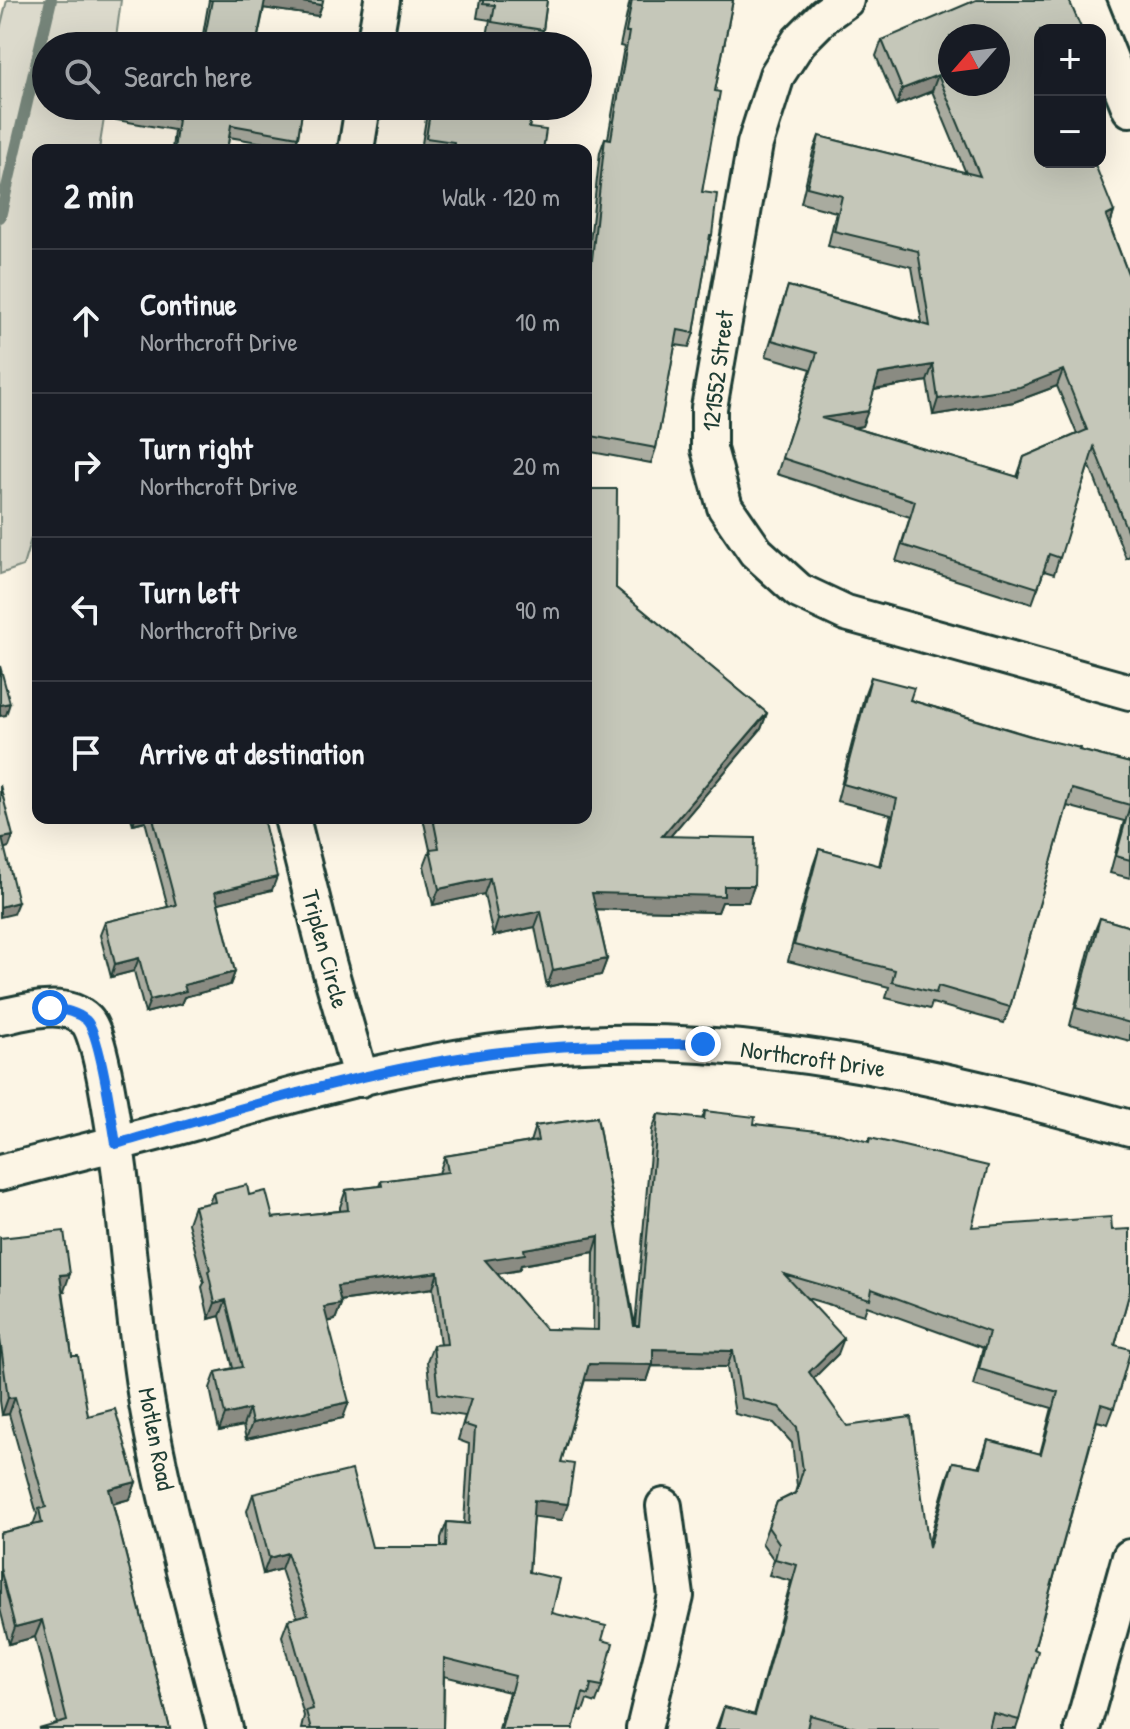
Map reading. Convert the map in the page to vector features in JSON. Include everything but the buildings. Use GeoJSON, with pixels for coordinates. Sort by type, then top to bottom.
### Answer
{"type":"FeatureCollection","features":[{"type":"Feature","properties":{"kind":"street"},"geometry":{"type":"LineString","coordinates":[[376,32],[382,0]]}},
{"type":"Feature","properties":{"kind":"street","name":"121552 Street"},"geometry":{"type":"LineString","coordinates":[[846,0],[825,15],[799,41],[777,75],[755,144],[709,408],[709,449],[725,507],[756,552],[799,591],[846,613],[1130,692]]}},
{"type":"Feature","properties":{"kind":"street"},"geometry":{"type":"LineString","coordinates":[[1087,0],[1096,24]]}},
{"type":"Feature","properties":{"kind":"street"},"geometry":{"type":"LineString","coordinates":[[1106,49],[1130,109]]}},
{"type":"Feature","properties":{"kind":"street"},"geometry":{"type":"LineString","coordinates":[[357,144],[361,120]]}},
{"type":"Feature","properties":{"kind":"street","name":"Triplen Circle"},"geometry":{"type":"LineString","coordinates":[[294,824],[361,1079]]}},
{"type":"Feature","properties":{"kind":"street"},"geometry":{"type":"LineString","coordinates":[[0,1017],[50,1008],[71,1011],[89,1022],[97,1043],[116,1144]]}},
{"type":"Feature","properties":{"kind":"street","name":"Northcroft Drive"},"geometry":{"type":"LineString","coordinates":[[0,1173],[361,1079],[471,1056],[582,1044],[703,1044],[843,1059],[1014,1096],[1130,1128]]}},
{"type":"Feature","properties":{"kind":"street","name":"Motlen Road"},"geometry":{"type":"LineString","coordinates":[[116,1144],[146,1394],[172,1518],[225,1729]]}},
{"type":"Feature","properties":{"kind":"street"},"geometry":{"type":"LineString","coordinates":[[644,1729],[676,1596],[664,1506]]}},
{"type":"Feature","properties":{"kind":"street"},"geometry":{"type":"LineString","coordinates":[[1082,1729],[1121,1622],[1130,1557]]}},
{"type":"Feature","properties":{"kind":"shaded area"},"geometry":{"type":"Polygon","coordinates":[[[7,0],[121,0],[117,32],[32,32],[32,120],[104,120],[100,144],[32,144],[32,535],[23,566],[0,574],[0,29],[7,0]]]}},
{"type":"Feature","properties":{"kind":"waterway"},"geometry":{"type":"LineString","coordinates":[[43,32],[51,0]]}},
{"type":"Feature","properties":{"kind":"waterway"},"geometry":{"type":"LineString","coordinates":[[0,217],[32,81]]}},
{"type":"Feature","properties":{"kind":"route"},"geometry":{"type":"LineString","coordinates":[[50,1008],[71,1011],[89,1022],[97,1043],[116,1144],[291,1095],[471,1056],[582,1044],[703,1044]]}}]}
